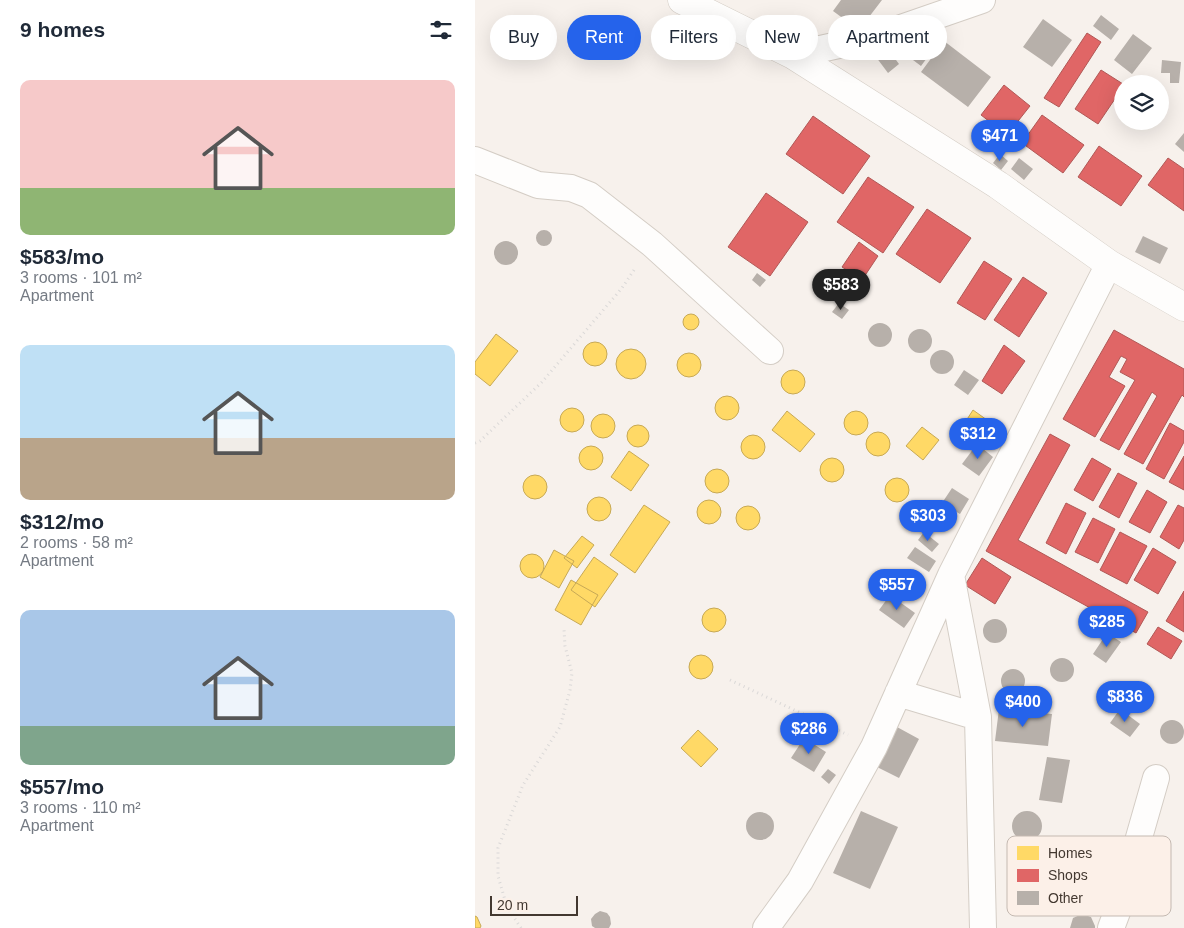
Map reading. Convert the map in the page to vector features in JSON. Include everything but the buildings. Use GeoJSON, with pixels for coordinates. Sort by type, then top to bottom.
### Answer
{"type":"FeatureCollection","features":[{"type":"Feature","properties":{"kind":"street"},"geometry":{"type":"LineString","coordinates":[[682,0],[746,32]]}},
{"type":"Feature","properties":{"kind":"street"},"geometry":{"type":"LineString","coordinates":[[818,50],[875,37],[982,0]]}},
{"type":"Feature","properties":{"kind":"street"},"geometry":{"type":"LineString","coordinates":[[801,60],[998,185],[1109,264],[1181,301]]}},
{"type":"Feature","properties":{"kind":"street"},"geometry":{"type":"LineString","coordinates":[[475,160],[538,185],[571,188],[589,195],[652,244],[770,351]]}},
{"type":"Feature","properties":{"kind":"street"},"geometry":{"type":"LineString","coordinates":[[766,928],[800,881],[874,747],[951,575],[1109,264]]}},
{"type":"Feature","properties":{"kind":"street"},"geometry":{"type":"LineString","coordinates":[[951,575],[978,717],[983,928]]}},
{"type":"Feature","properties":{"kind":"street"},"geometry":{"type":"LineString","coordinates":[[898,692],[978,717]]}},
{"type":"Feature","properties":{"kind":"street"},"geometry":{"type":"LineString","coordinates":[[1139,836],[1156,778]]}},
{"type":"Feature","properties":{"kind":"street"},"geometry":{"type":"LineString","coordinates":[[1111,928],[1116,916]]}},
{"type":"Feature","properties":{"kind":"path"},"geometry":{"type":"LineString","coordinates":[[475,443],[480,441],[541,382],[622,288],[652,244]]}},
{"type":"Feature","properties":{"kind":"path"},"geometry":{"type":"LineString","coordinates":[[521,928],[507,907],[500,884],[497,848],[523,785],[560,727],[571,690],[572,673],[565,646],[564,629]]}},
{"type":"Feature","properties":{"kind":"path"},"geometry":{"type":"LineString","coordinates":[[730,680],[874,747]]}}]}
